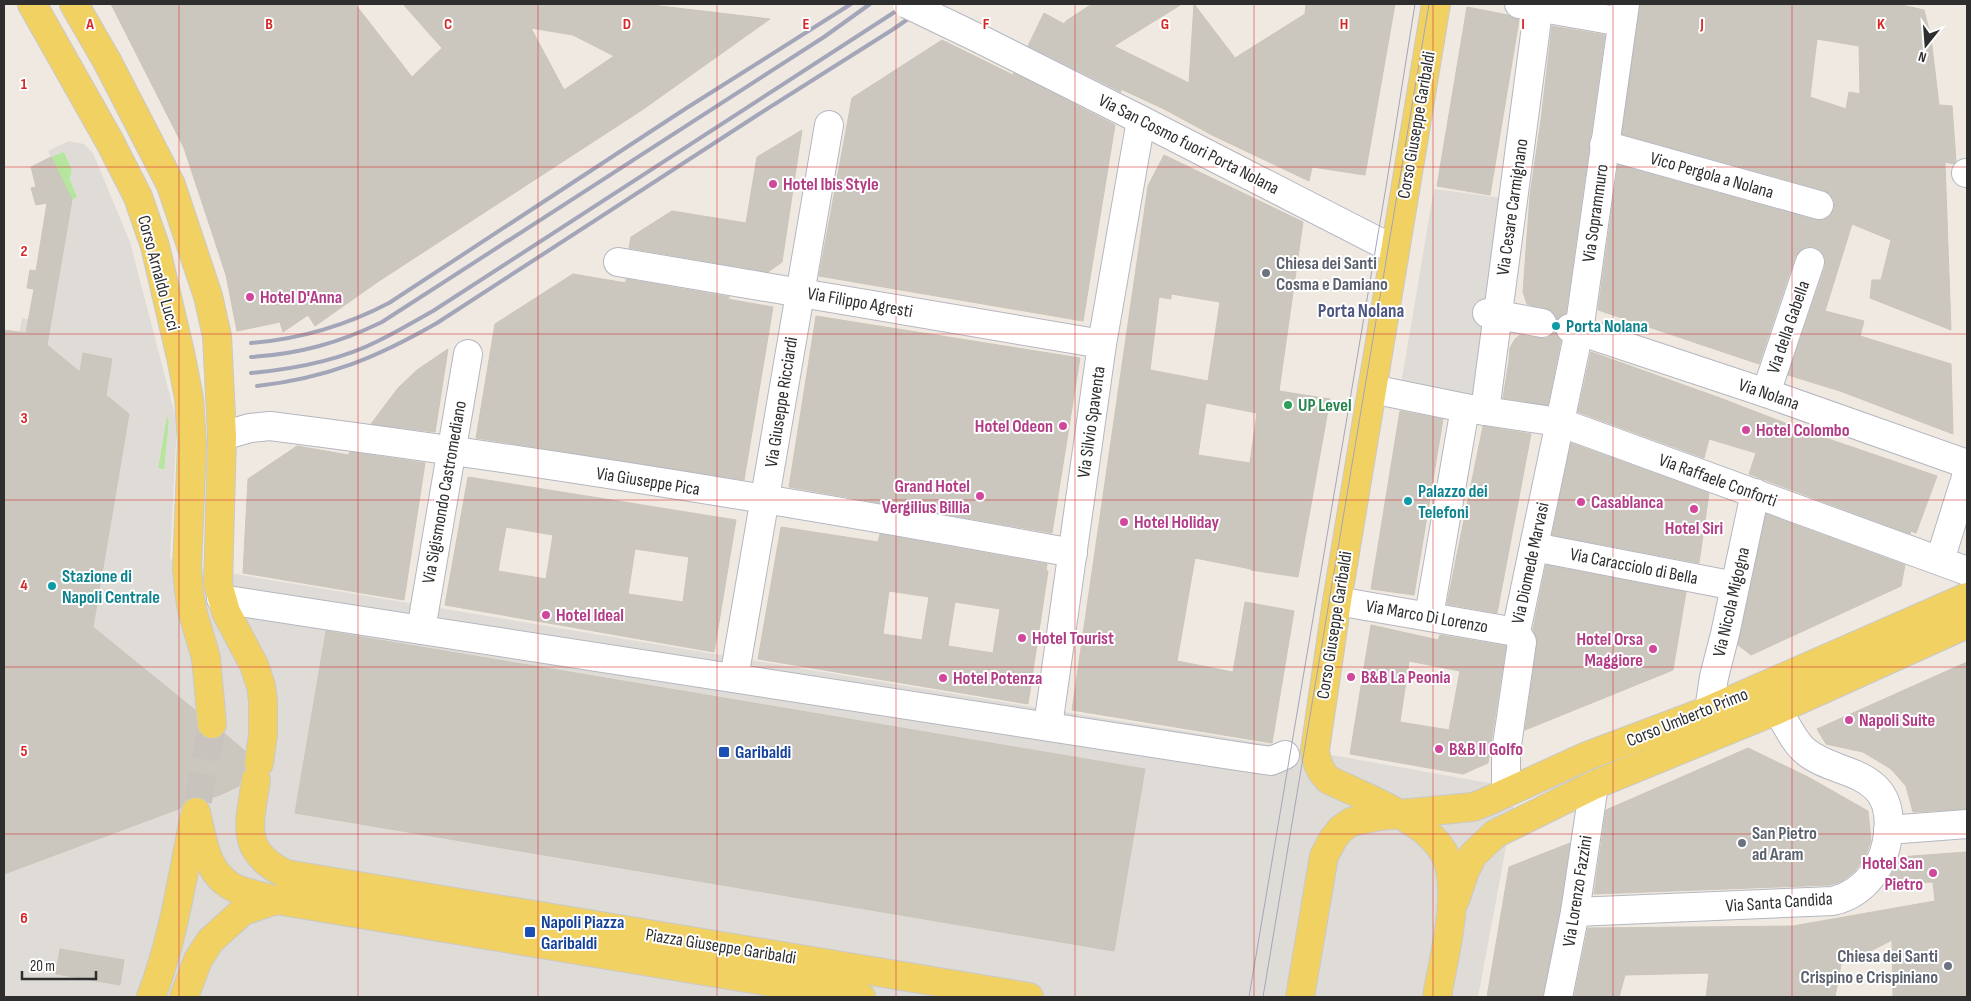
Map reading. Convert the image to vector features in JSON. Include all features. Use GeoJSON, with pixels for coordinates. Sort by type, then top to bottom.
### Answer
{"type":"FeatureCollection","features":[{"type":"Feature","properties":{"kind":"main road","name":"Corso Arnaldo Lucci"},"geometry":{"type":"LineString","coordinates":[[32,4],[138,197],[155,246],[189,398],[192,443],[188,569],[192,610],[206,658],[212,724]]}},
{"type":"Feature","properties":{"kind":"main road","name":"Corso Arnaldo Lucci"},"geometry":{"type":"LineString","coordinates":[[74,4],[107,61],[171,185],[208,296],[220,370],[222,436],[217,571]]}},
{"type":"Feature","properties":{"kind":"main road","name":"Corso Giuseppe Garibaldi"},"geometry":{"type":"LineString","coordinates":[[1400,814],[1329,780],[1323,774],[1316,759],[1315,750],[1337,601],[1436,4]]}},
{"type":"Feature","properties":{"kind":"main road","name":"Piazza Giuseppe Garibaldi"},"geometry":{"type":"LineString","coordinates":[[217,571],[220,599],[254,665],[264,701],[263,735],[250,819],[251,838],[256,851],[265,862],[286,874],[1028,997]]}},
{"type":"Feature","properties":{"kind":"main road","name":"Corso Umberto Primo"},"geometry":{"type":"LineString","coordinates":[[1400,814],[1473,806],[1587,756],[1709,710],[1967,597]]}},
{"type":"Feature","properties":{"kind":"main road","name":"Corso Umberto Primo"},"geometry":{"type":"LineString","coordinates":[[1452,908],[1465,871],[1473,855],[1495,834],[1594,785],[1777,710],[1967,624]]}},
{"type":"Feature","properties":{"kind":"main road","name":"Piazza Giuseppe Garibaldi"},"geometry":{"type":"LineString","coordinates":[[150,997],[161,972],[169,940],[197,807],[211,867],[226,884],[239,890],[276,900],[861,997]]}},
{"type":"Feature","properties":{"kind":"main road"},"geometry":{"type":"LineString","coordinates":[[1300,997],[1324,856],[1333,839],[1341,829],[1351,822],[1400,814],[1426,832],[1446,856],[1450,872],[1452,908],[1437,997]]}},
{"type":"Feature","properties":{"kind":"main road","name":"Piazza Giuseppe Garibaldi"},"geometry":{"type":"LineString","coordinates":[[184,997],[198,960],[210,941],[243,911],[276,900]]}},
{"type":"Feature","properties":{"kind":"main road"},"geometry":{"type":"LineString","coordinates":[[1286,997],[1311,928]]}},
{"type":"Feature","properties":{"kind":"street","name":"Via San Cosmo fuori Porta Nolana"},"geometry":{"type":"LineString","coordinates":[[907,4],[1142,120],[1383,244],[1396,246]]}},
{"type":"Feature","properties":{"kind":"street"},"geometry":{"type":"LineString","coordinates":[[1533,5],[1624,13]]}},
{"type":"Feature","properties":{"kind":"street","name":"Via Cesare Carmignano"},"geometry":{"type":"LineString","coordinates":[[1429,616],[1475,409],[1513,193],[1533,5]]}},
{"type":"Feature","properties":{"kind":"street","name":"Via Soprammuro"},"geometry":{"type":"LineString","coordinates":[[1559,422],[1624,13]]}},
{"type":"Feature","properties":{"kind":"street","name":"Via Silvio Spaventa"},"geometry":{"type":"LineString","coordinates":[[1048,726],[1102,344],[1142,120]]}},
{"type":"Feature","properties":{"kind":"street","name":"Via Giuseppe Ricciardi"},"geometry":{"type":"LineString","coordinates":[[734,678],[829,125]]}},
{"type":"Feature","properties":{"kind":"street","name":"Vico Pergola a Nolana"},"geometry":{"type":"LineString","coordinates":[[1604,145],[1819,205]]}},
{"type":"Feature","properties":{"kind":"street","name":"Via Filippo Agresti"},"geometry":{"type":"LineString","coordinates":[[618,262],[1102,344]]}},
{"type":"Feature","properties":{"kind":"street","name":"Via della Gabella"},"geometry":{"type":"LineString","coordinates":[[1766,393],[1810,262]]}},
{"type":"Feature","properties":{"kind":"street"},"geometry":{"type":"LineString","coordinates":[[1492,314],[1542,323]]}},
{"type":"Feature","properties":{"kind":"street","name":"Via Nolana"},"geometry":{"type":"LineString","coordinates":[[1575,330],[1766,393],[1967,464]]}},
{"type":"Feature","properties":{"kind":"street","name":"Via Sigismondo Castromediano"},"geometry":{"type":"LineString","coordinates":[[421,630],[468,354]]}},
{"type":"Feature","properties":{"kind":"street","name":"Via Raffaele Conforti"},"geometry":{"type":"LineString","coordinates":[[1372,389],[1475,409],[1559,422],[1967,571]]}},
{"type":"Feature","properties":{"kind":"street","name":"Via Diomede Marvasi"},"geometry":{"type":"LineString","coordinates":[[1506,792],[1506,752],[1522,642],[1516,632],[1559,422]]}},
{"type":"Feature","properties":{"kind":"street","name":"Via Giuseppe Pica"},"geometry":{"type":"LineString","coordinates":[[222,436],[250,428],[270,426],[451,449],[1073,553]]}},
{"type":"Feature","properties":{"kind":"street"},"geometry":{"type":"LineString","coordinates":[[1940,560],[1967,474]]}},
{"type":"Feature","properties":{"kind":"street","name":"Via Nicola Migogna"},"geometry":{"type":"LineString","coordinates":[[1709,710],[1714,677],[1755,494]]}},
{"type":"Feature","properties":{"kind":"street","name":"Via Caracciolo di Bella"},"geometry":{"type":"LineString","coordinates":[[1534,547],[1735,586]]}},
{"type":"Feature","properties":{"kind":"street"},"geometry":{"type":"LineString","coordinates":[[220,599],[1271,761],[1285,755]]}},
{"type":"Feature","properties":{"kind":"street","name":"Via Marco Di Lorenzo"},"geometry":{"type":"LineString","coordinates":[[1337,601],[1516,632]]}},
{"type":"Feature","properties":{"kind":"street","name":"Via Santa Candida"},"geometry":{"type":"LineString","coordinates":[[1575,912],[1833,901],[1856,891],[1873,875],[1883,852],[1888,830],[1886,804],[1876,788],[1860,777],[1830,766],[1804,751],[1777,710]]}},
{"type":"Feature","properties":{"kind":"street","name":"Via Lorenzo Fazzini"},"geometry":{"type":"LineString","coordinates":[[1558,997],[1575,912],[1594,785]]}},
{"type":"Feature","properties":{"kind":"street"},"geometry":{"type":"LineString","coordinates":[[1888,830],[1967,824]]}},
{"type":"Feature","properties":{"kind":"green space"},"geometry":{"type":"Polygon","coordinates":[[[64,151],[72,170],[70,179],[77,197],[72,200],[51,157],[64,151]]]}},
{"type":"Feature","properties":{"kind":"green space"},"geometry":{"type":"Polygon","coordinates":[[[167,414],[169,421],[165,470],[158,468],[167,414]]]}},
{"type":"Feature","properties":{"kind":"shaded area"},"geometry":{"type":"Polygon","coordinates":[[[69,141],[84,144],[93,153],[130,242],[177,423],[170,559],[229,573],[1051,710],[1287,747],[1517,788],[1478,997],[4,997],[4,874],[141,822],[164,686],[93,627],[129,414],[106,395],[112,359],[83,353],[80,372],[17,346],[22,318],[50,324],[72,200],[77,197],[70,179],[72,170],[64,152],[51,157],[48,151],[69,141]],[[167,415],[158,468],[164,470],[169,421],[167,415]]]}},
{"type":"Feature","properties":{"kind":"shaded area"},"geometry":{"type":"Polygon","coordinates":[[[1434,189],[1502,198],[1476,397],[1401,384],[1434,189]]]}},
{"type":"Feature","properties":{"kind":"building"},"geometry":{"type":"Polygon","coordinates":[[[111,4],[355,4],[412,77],[442,48],[403,4],[643,4],[770,19],[642,110],[379,281],[315,326],[308,315],[283,332],[280,322],[237,331],[226,275],[184,148],[111,4]],[[531,28],[564,90],[614,56],[573,35],[531,28]]]}},
{"type":"Feature","properties":{"kind":"building"},"geometry":{"type":"Polygon","coordinates":[[[1092,4],[1182,4],[1114,46],[1189,83],[1194,4],[1235,58],[1305,14],[1306,4],[1395,4],[1365,175],[1312,167],[1309,181],[1212,135],[1164,109],[1121,89],[1121,92],[1028,46],[1044,13],[1064,24],[1092,4]]]}},
{"type":"Feature","properties":{"kind":"building"},"geometry":{"type":"Polygon","coordinates":[[[1640,4],[1897,4],[1924,10],[1931,38],[1939,105],[1952,106],[1956,162],[1954,164],[1945,162],[1951,330],[1870,298],[1872,280],[1881,280],[1891,240],[1852,224],[1825,311],[1864,321],[1860,336],[1951,364],[1953,434],[1840,391],[1788,375],[1825,267],[1825,258],[1821,251],[1815,247],[1806,247],[1799,251],[1795,257],[1759,364],[1598,310],[1618,165],[1815,220],[1822,220],[1830,216],[1834,209],[1834,201],[1830,194],[1823,190],[1622,134],[1640,4]],[[1817,39],[1810,97],[1846,109],[1849,92],[1860,94],[1859,46],[1817,39]]]}},
{"type":"Feature","properties":{"kind":"building"},"geometry":{"type":"Polygon","coordinates":[[[1467,7],[1508,15],[1519,20],[1490,195],[1437,186],[1467,7]]]}},
{"type":"Feature","properties":{"kind":"building"},"geometry":{"type":"Polygon","coordinates":[[[1552,26],[1605,35],[1566,313],[1557,320],[1552,311],[1527,304],[1523,292],[1530,195],[1552,26]]]}},
{"type":"Feature","properties":{"kind":"building"},"geometry":{"type":"Polygon","coordinates":[[[942,40],[1013,75],[1014,73],[1115,125],[1083,321],[819,276],[852,98],[942,40]]]}},
{"type":"Feature","properties":{"kind":"building","name":"Hotel Ibis Style"},"geometry":{"type":"Polygon","coordinates":[[[802,130],[782,262],[768,272],[629,248],[631,237],[672,211],[746,223],[757,157],[802,130]]]}},
{"type":"Feature","properties":{"kind":"building"},"geometry":{"type":"Polygon","coordinates":[[[1164,155],[1303,222],[1279,391],[1330,399],[1298,577],[1251,570],[1195,558],[1177,661],[1233,672],[1245,602],[1294,611],[1272,743],[1072,710],[1148,186],[1164,155]],[[1171,294],[1171,299],[1159,297],[1150,370],[1208,381],[1220,302],[1171,294]],[[1206,403],[1198,455],[1250,463],[1257,413],[1206,403]]]}},
{"type":"Feature","properties":{"kind":"building","name":"Stazione di Napoli Centrale"},"geometry":{"type":"Polygon","coordinates":[[[51,157],[72,200],[47,345],[80,372],[83,353],[112,359],[106,395],[129,414],[93,627],[195,710],[199,733],[205,738],[214,739],[224,733],[245,751],[245,769],[239,786],[220,795],[204,799],[192,797],[185,801],[181,808],[4,874],[4,330],[26,333],[34,289],[27,288],[30,270],[36,271],[47,203],[36,205],[31,188],[36,187],[31,167],[51,157]]]}},
{"type":"Feature","properties":{"kind":"building"},"geometry":{"type":"Polygon","coordinates":[[[573,274],[626,283],[626,279],[730,297],[727,299],[773,307],[744,480],[476,438],[495,324],[573,274]]]}},
{"type":"Feature","properties":{"kind":"building"},"geometry":{"type":"Polygon","coordinates":[[[816,316],[1080,358],[1052,533],[789,487],[816,316]]]}},
{"type":"Feature","properties":{"kind":"building"},"geometry":{"type":"Polygon","coordinates":[[[1555,331],[1561,340],[1548,405],[1503,398],[1510,348],[1515,339],[1520,335],[1547,338],[1555,331]]]}},
{"type":"Feature","properties":{"kind":"building"},"geometry":{"type":"Polygon","coordinates":[[[448,349],[435,432],[371,424],[398,388],[417,370],[448,349]]]}},
{"type":"Feature","properties":{"kind":"building"},"geometry":{"type":"Polygon","coordinates":[[[1591,352],[1811,433],[1937,476],[1916,533],[1911,531],[1910,534],[1749,474],[1756,453],[1709,439],[1704,458],[1578,412],[1591,352]]]}},
{"type":"Feature","properties":{"kind":"building","name":"Palazzo dei Telefoni"},"geometry":{"type":"Polygon","coordinates":[[[1400,411],[1443,419],[1414,595],[1371,589],[1400,411]]]}},
{"type":"Feature","properties":{"kind":"building"},"geometry":{"type":"Polygon","coordinates":[[[1483,426],[1531,434],[1497,613],[1447,604],[1483,426]]]}},
{"type":"Feature","properties":{"kind":"building","name":"Casablanca"},"geometry":{"type":"Polygon","coordinates":[[[1571,443],[1709,493],[1699,563],[1552,535],[1571,443]]]}},
{"type":"Feature","properties":{"kind":"building"},"geometry":{"type":"Polygon","coordinates":[[[297,446],[348,455],[350,452],[425,463],[404,600],[243,573],[248,479],[297,446]]]}},
{"type":"Feature","properties":{"kind":"building"},"geometry":{"type":"Polygon","coordinates":[[[468,477],[736,520],[714,652],[445,605],[468,477]],[[506,527],[498,571],[546,579],[553,535],[506,527]],[[635,549],[628,594],[683,602],[689,557],[635,549]]]}},
{"type":"Feature","properties":{"kind":"building"},"geometry":{"type":"Polygon","coordinates":[[[1766,514],[1905,565],[1901,586],[1751,655],[1738,645],[1766,514]]]}},
{"type":"Feature","properties":{"kind":"building"},"geometry":{"type":"Polygon","coordinates":[[[781,527],[878,542],[880,534],[1047,564],[1046,570],[1048,571],[1028,704],[758,659],[781,527]],[[889,591],[883,634],[922,640],[929,597],[889,591]],[[955,602],[948,646],[993,653],[1000,609],[955,602]]]}},
{"type":"Feature","properties":{"kind":"building"},"geometry":{"type":"Polygon","coordinates":[[[1546,565],[1686,592],[1673,670],[1525,730],[1537,644],[1533,629],[1546,565]]]}},
{"type":"Feature","properties":{"kind":"building"},"geometry":{"type":"Polygon","coordinates":[[[1371,625],[1438,640],[1440,635],[1506,646],[1488,763],[1463,774],[1350,754],[1371,625]],[[1409,661],[1400,722],[1449,730],[1460,671],[1409,661]]]}},
{"type":"Feature","properties":{"kind":"building"},"geometry":{"type":"Polygon","coordinates":[[[326,631],[1145,769],[1114,951],[295,813],[326,631]]]}},
{"type":"Feature","properties":{"kind":"building"},"geometry":{"type":"Polygon","coordinates":[[[1967,662],[1967,809],[1913,812],[1906,786],[1891,769],[1863,752],[1826,744],[1817,729],[1967,662]]]}},
{"type":"Feature","properties":{"kind":"building","name":"San Pietro ad Aram"},"geometry":{"type":"Polygon","coordinates":[[[1748,748],[1808,777],[1868,811],[1871,841],[1865,858],[1854,872],[1843,881],[1830,885],[1594,894],[1606,810],[1748,748]]]}},
{"type":"Feature","properties":{"kind":"building"},"geometry":{"type":"Polygon","coordinates":[[[1570,843],[1560,909],[1543,997],[1487,997],[1509,867],[1570,843]]]}},
{"type":"Feature","properties":{"kind":"building"},"geometry":{"type":"Polygon","coordinates":[[[1967,852],[1967,997],[1893,997],[1892,940],[1861,956],[1842,959],[1835,997],[1706,997],[1709,973],[1625,975],[1619,997],[1574,997],[1588,928],[1793,926],[1935,901],[1933,882],[1887,884],[1899,857],[1967,852]]]}},
{"type":"Feature","properties":{"kind":"building"},"geometry":{"type":"Polygon","coordinates":[[[60,949],[124,960],[120,985],[56,974],[60,949]]]}},
{"type":"Feature","properties":{"kind":"tunnel"},"geometry":{"type":"LineString","coordinates":[[198,801],[212,724]]}},
{"type":"Feature","properties":{"kind":"tram line"},"geometry":{"type":"LineString","coordinates":[[1249,997],[1386,187],[1415,4]]}},
{"type":"Feature","properties":{"kind":"tram line"},"geometry":{"type":"LineString","coordinates":[[1263,997],[1429,4]]}},
{"type":"Feature","properties":{"kind":"railway"},"geometry":{"type":"LineString","coordinates":[[251,343],[305,335],[339,325],[389,303],[685,109],[851,4]]}},
{"type":"Feature","properties":{"kind":"railway"},"geometry":{"type":"LineString","coordinates":[[251,357],[286,353],[334,342],[382,322],[824,37],[870,4]]}},
{"type":"Feature","properties":{"kind":"railway"},"geometry":{"type":"LineString","coordinates":[[251,373],[284,369],[332,359],[385,338],[433,311],[907,4]]}},
{"type":"Feature","properties":{"kind":"railway"},"geometry":{"type":"LineString","coordinates":[[257,386],[306,378],[350,365],[393,346],[437,323],[930,4]]}},
{"type":"Feature","properties":{"kind":"place","name":"Hotel Ibis Style"},"geometry":{"type":"Point","coordinates":[773,184]}},
{"type":"Feature","properties":{"kind":"place","name":"Chiesa dei Santi Cosma e Damiano"},"geometry":{"type":"Point","coordinates":[1266,273]}},
{"type":"Feature","properties":{"kind":"place","name":"Hotel D'Anna"},"geometry":{"type":"Point","coordinates":[250,297]}},
{"type":"Feature","properties":{"kind":"place","name":"Porta Nolana"},"geometry":{"type":"Point","coordinates":[1556,326]}},
{"type":"Feature","properties":{"kind":"place","name":"UP Level"},"geometry":{"type":"Point","coordinates":[1288,405]}},
{"type":"Feature","properties":{"kind":"place","name":"Hotel Odeon"},"geometry":{"type":"Point","coordinates":[1063,426]}},
{"type":"Feature","properties":{"kind":"place","name":"Hotel Colombo"},"geometry":{"type":"Point","coordinates":[1746,430]}},
{"type":"Feature","properties":{"kind":"place","name":"Grand Hotel Vergilius Billia"},"geometry":{"type":"Point","coordinates":[980,496]}},
{"type":"Feature","properties":{"kind":"place","name":"Palazzo dei Telefoni"},"geometry":{"type":"Point","coordinates":[1408,501]}},
{"type":"Feature","properties":{"kind":"place","name":"Casablanca"},"geometry":{"type":"Point","coordinates":[1581,502]}},
{"type":"Feature","properties":{"kind":"place","name":"Hotel Siri"},"geometry":{"type":"Point","coordinates":[1694,509]}},
{"type":"Feature","properties":{"kind":"place","name":"Hotel Holiday"},"geometry":{"type":"Point","coordinates":[1124,522]}},
{"type":"Feature","properties":{"kind":"place","name":"Stazione di Napoli Centrale"},"geometry":{"type":"Point","coordinates":[52,586]}},
{"type":"Feature","properties":{"kind":"place","name":"Hotel Ideal"},"geometry":{"type":"Point","coordinates":[546,615]}},
{"type":"Feature","properties":{"kind":"place","name":"Hotel Tourist"},"geometry":{"type":"Point","coordinates":[1022,638]}},
{"type":"Feature","properties":{"kind":"place","name":"Hotel Orsa Maggiore"},"geometry":{"type":"Point","coordinates":[1653,649]}},
{"type":"Feature","properties":{"kind":"place","name":"B&B La Peonia"},"geometry":{"type":"Point","coordinates":[1351,677]}},
{"type":"Feature","properties":{"kind":"place","name":"Hotel Potenza"},"geometry":{"type":"Point","coordinates":[943,678]}},
{"type":"Feature","properties":{"kind":"place","name":"Napoli Suite"},"geometry":{"type":"Point","coordinates":[1849,720]}},
{"type":"Feature","properties":{"kind":"place","name":"B&B Il Golfo"},"geometry":{"type":"Point","coordinates":[1439,749]}},
{"type":"Feature","properties":{"kind":"place","name":"Garibaldi"},"geometry":{"type":"Point","coordinates":[724,752]}},
{"type":"Feature","properties":{"kind":"place","name":"San Pietro ad Aram"},"geometry":{"type":"Point","coordinates":[1742,843]}},
{"type":"Feature","properties":{"kind":"place","name":"Hotel San Pietro"},"geometry":{"type":"Point","coordinates":[1933,873]}},
{"type":"Feature","properties":{"kind":"place","name":"Napoli Piazza Garibaldi"},"geometry":{"type":"Point","coordinates":[530,932]}},
{"type":"Feature","properties":{"kind":"place","name":"Chiesa dei Santi Crispino e Crispiniano"},"geometry":{"type":"Point","coordinates":[1948,966]}},
{"type":"Feature","properties":{"kind":"district","name":"Porta Nolana"},"geometry":{"type":"Point","coordinates":[1361,310]}}]}
